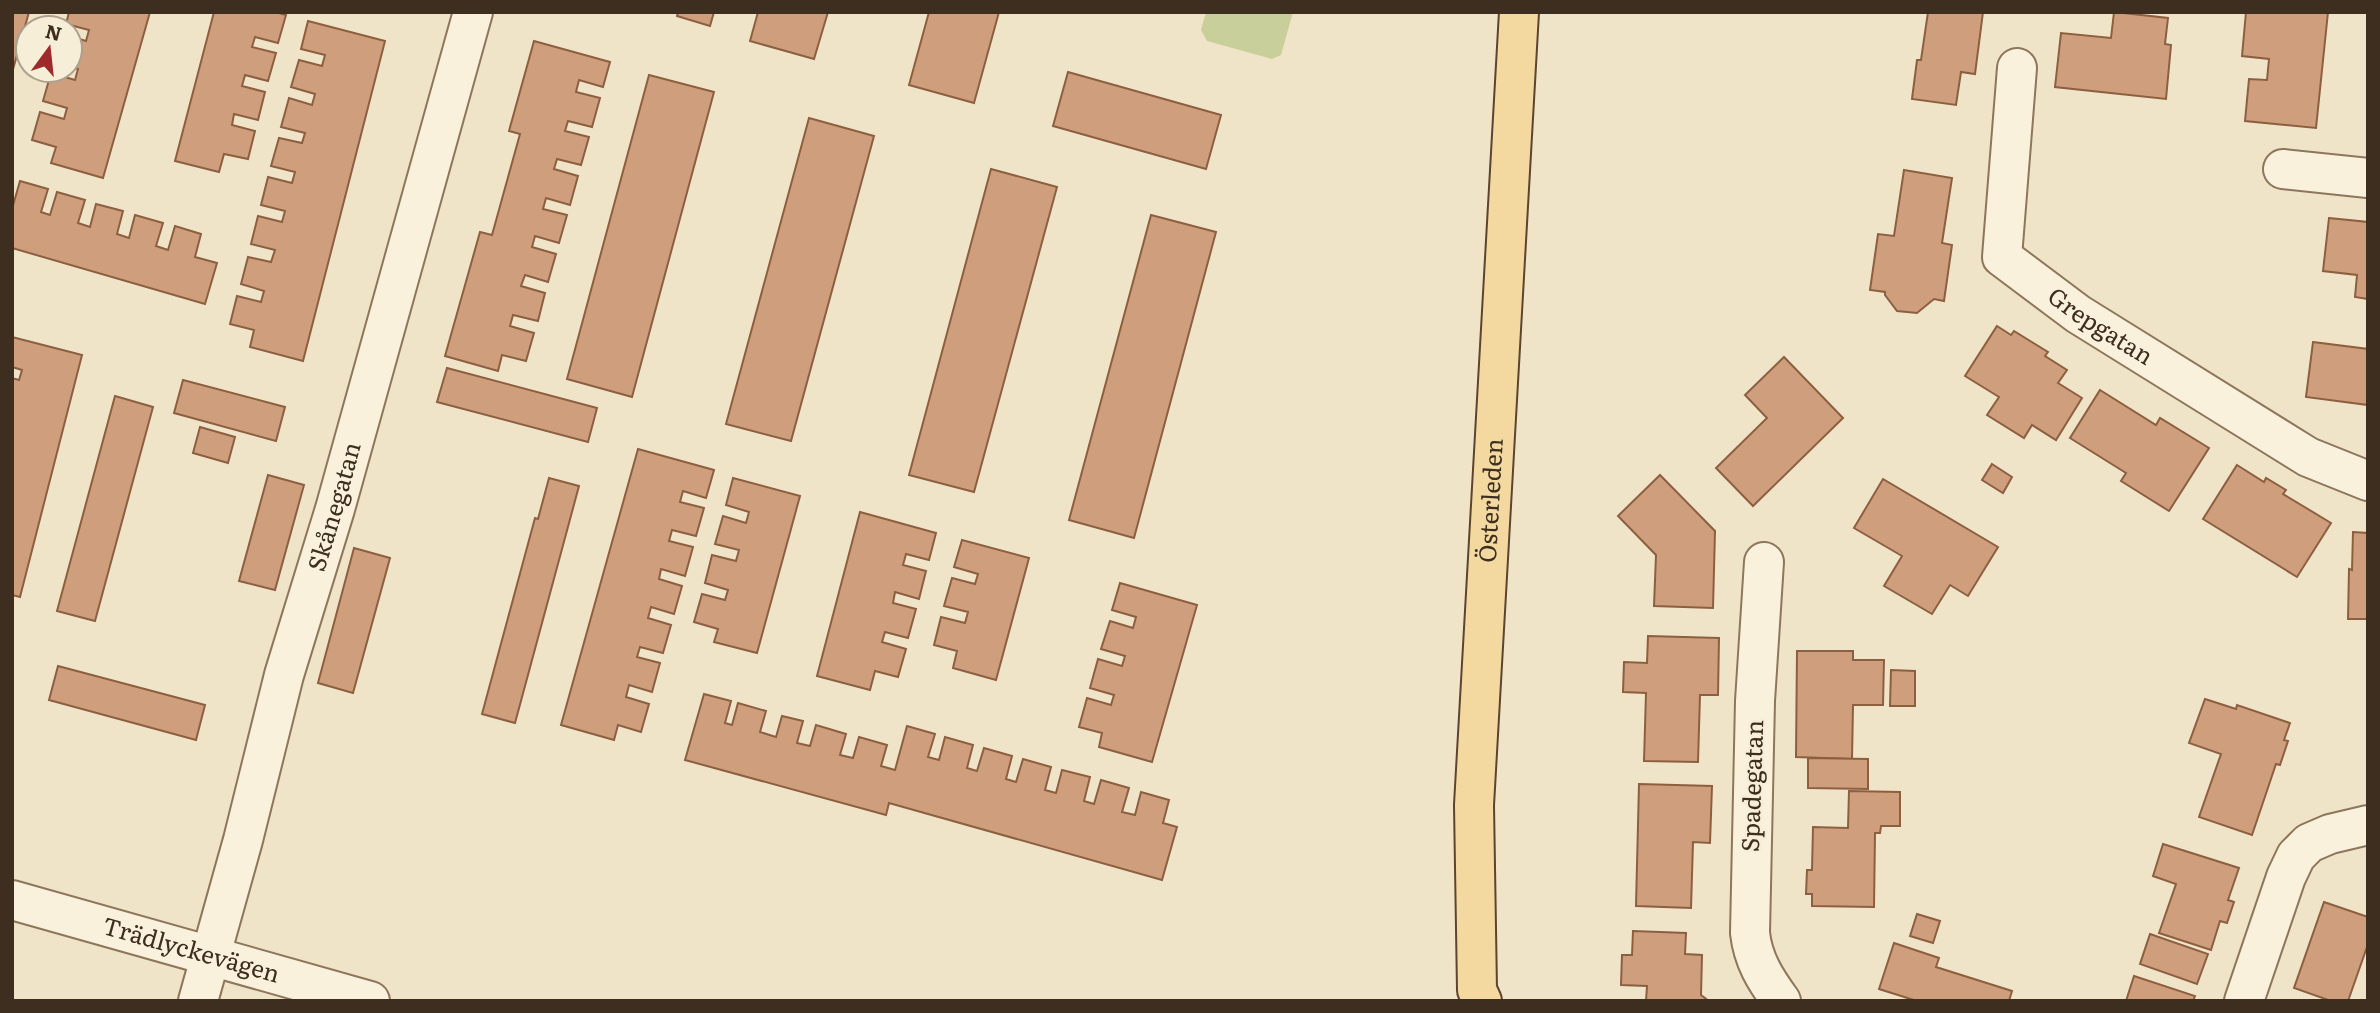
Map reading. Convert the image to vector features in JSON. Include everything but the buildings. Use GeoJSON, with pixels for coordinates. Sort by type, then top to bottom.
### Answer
{"type":"FeatureCollection","features":[{"type":"Feature","properties":{"kind":"main road","name":"Österleden"},"geometry":{"type":"LineString","coordinates":[[1477,997],[1474,804],[1519,12]]}},
{"type":"Feature","properties":{"kind":"street","name":"Skånegatan"},"geometry":{"type":"LineString","coordinates":[[198,1001],[243,839],[284,675],[335,509],[473,12]]}},
{"type":"Feature","properties":{"kind":"street","name":"Grepgatan"},"geometry":{"type":"LineString","coordinates":[[2017,68],[2002,257],[2078,314],[2308,457],[2368,481]]}},
{"type":"Feature","properties":{"kind":"street"},"geometry":{"type":"LineString","coordinates":[[2283,169],[2368,178]]}},
{"type":"Feature","properties":{"kind":"street","name":"Spadegatan"},"geometry":{"type":"LineString","coordinates":[[1764,562],[1755,715],[1750,933],[1752,952],[1781,1001]]}},
{"type":"Feature","properties":{"kind":"street"},"geometry":{"type":"LineString","coordinates":[[2244,1001],[2286,877],[2296,856],[2309,843],[2330,834],[2368,825]]}},
{"type":"Feature","properties":{"kind":"street","name":"Trädlyckevägen"},"geometry":{"type":"LineString","coordinates":[[12,900],[370,1001]]}},
{"type":"Feature","properties":{"kind":"green space"},"geometry":{"type":"Polygon","coordinates":[[[1206,12],[1293,12],[1281,55],[1272,59],[1207,41],[1201,30],[1206,12]]]}}]}
